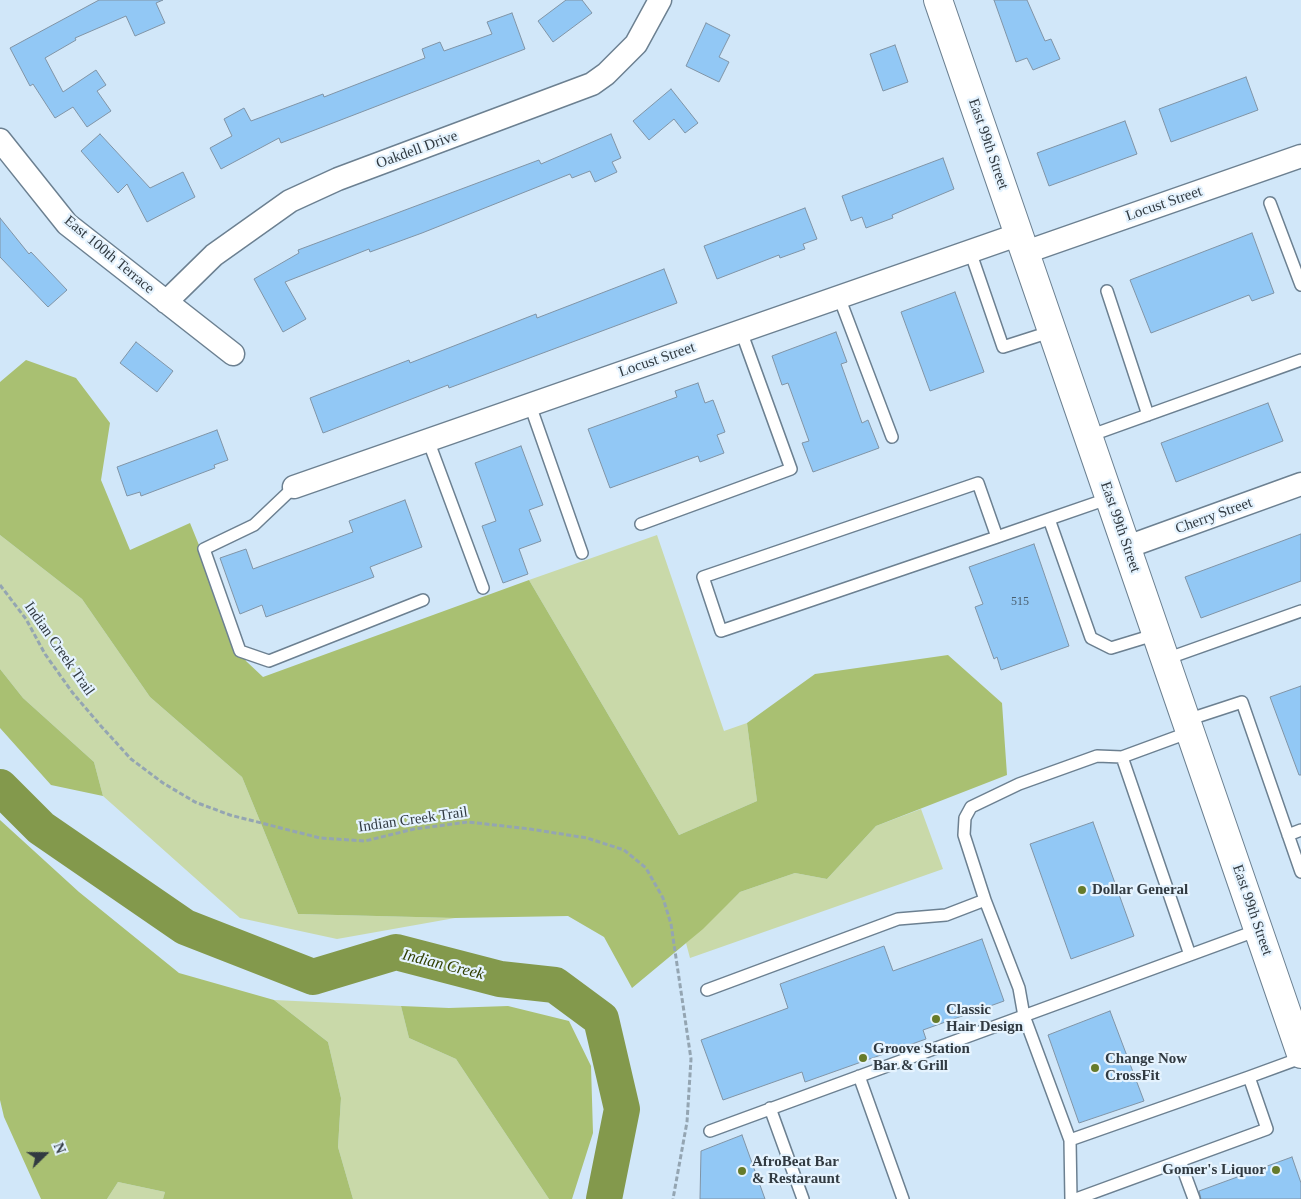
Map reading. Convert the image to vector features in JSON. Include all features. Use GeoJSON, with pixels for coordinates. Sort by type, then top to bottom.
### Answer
{"type":"FeatureCollection","features":[{"type":"Feature","properties":{"kind":"street","name":"Oakdell Drive"},"geometry":{"type":"LineString","coordinates":[[166,302],[214,255],[290,201],[338,179],[592,84],[606,74],[636,44],[660,0]]}},
{"type":"Feature","properties":{"kind":"street","name":"East 99th Street"},"geometry":{"type":"LineString","coordinates":[[938,0],[1301,1054]]}},
{"type":"Feature","properties":{"kind":"street","name":"East 100th Terrace"},"geometry":{"type":"LineString","coordinates":[[0,140],[67,224],[233,354]]}},
{"type":"Feature","properties":{"kind":"street","name":"Locust Street"},"geometry":{"type":"LineString","coordinates":[[294,487],[970,251],[1023,243],[1301,156]]}},
{"type":"Feature","properties":{"kind":"street","name":"Cherry Street"},"geometry":{"type":"LineString","coordinates":[[1127,547],[1301,484]]}},
{"type":"Feature","properties":{"kind":"lane"},"geometry":{"type":"LineString","coordinates":[[1270,203],[1301,285]]}},
{"type":"Feature","properties":{"kind":"lane"},"geometry":{"type":"LineString","coordinates":[[970,251],[1003,347],[1053,331]]}},
{"type":"Feature","properties":{"kind":"lane"},"geometry":{"type":"LineString","coordinates":[[1107,291],[1148,415]]}},
{"type":"Feature","properties":{"kind":"lane"},"geometry":{"type":"LineString","coordinates":[[839,297],[892,437]]}},
{"type":"Feature","properties":{"kind":"lane"},"geometry":{"type":"LineString","coordinates":[[641,524],[790,468],[741,331]]}},
{"type":"Feature","properties":{"kind":"lane"},"geometry":{"type":"LineString","coordinates":[[1089,436],[1301,360]]}},
{"type":"Feature","properties":{"kind":"lane"},"geometry":{"type":"LineString","coordinates":[[530,405],[582,553]]}},
{"type":"Feature","properties":{"kind":"lane"},"geometry":{"type":"LineString","coordinates":[[428,440],[483,588]]}},
{"type":"Feature","properties":{"kind":"lane"},"geometry":{"type":"LineString","coordinates":[[997,537],[978,483],[703,577],[721,631],[1050,519],[1110,498]]}},
{"type":"Feature","properties":{"kind":"lane"},"geometry":{"type":"LineString","coordinates":[[294,487],[254,525],[204,549],[240,651],[269,661],[423,600]]}},
{"type":"Feature","properties":{"kind":"lane"},"geometry":{"type":"LineString","coordinates":[[1050,519],[1091,638],[1111,648],[1157,634]]}},
{"type":"Feature","properties":{"kind":"lane"},"geometry":{"type":"LineString","coordinates":[[1166,660],[1301,611]]}},
{"type":"Feature","properties":{"kind":"lane"},"geometry":{"type":"LineString","coordinates":[[1071,1199],[1070,1140],[1024,1016],[1019,988],[985,900],[964,834],[964,818],[971,807],[1018,784],[1097,756],[1122,757],[1242,702],[1301,872]]}},
{"type":"Feature","properties":{"kind":"lane"},"geometry":{"type":"LineString","coordinates":[[1122,757],[1190,955]]}},
{"type":"Feature","properties":{"kind":"lane"},"geometry":{"type":"LineString","coordinates":[[1288,835],[1301,830]]}},
{"type":"Feature","properties":{"kind":"lane"},"geometry":{"type":"LineString","coordinates":[[707,990],[898,919],[946,915],[985,900]]}},
{"type":"Feature","properties":{"kind":"lane"},"geometry":{"type":"LineString","coordinates":[[710,1131],[1258,930]]}},
{"type":"Feature","properties":{"kind":"lane"},"geometry":{"type":"LineString","coordinates":[[1070,1140],[1301,1058]]}},
{"type":"Feature","properties":{"kind":"lane"},"geometry":{"type":"LineString","coordinates":[[859,1076],[903,1199]]}},
{"type":"Feature","properties":{"kind":"lane"},"geometry":{"type":"LineString","coordinates":[[1076,1199],[1267,1129],[1249,1077]]}},
{"type":"Feature","properties":{"kind":"lane"},"geometry":{"type":"LineString","coordinates":[[770,1108],[803,1199]]}},
{"type":"Feature","properties":{"kind":"lane"},"geometry":{"type":"LineString","coordinates":[[1180,1161],[1194,1199]]}},
{"type":"Feature","properties":{"kind":"path","name":"Indian Creek Trail"},"geometry":{"type":"LineString","coordinates":[[0,585],[26,619],[45,654],[72,692],[100,725],[131,759],[163,783],[195,802],[230,815],[329,838],[365,841],[414,829],[468,822],[539,830],[587,838],[624,850],[646,868],[663,898],[671,924],[691,1059],[687,1122],[673,1199]]}},
{"type":"Feature","properties":{"kind":"green space"},"geometry":{"type":"Polygon","coordinates":[[[26,360],[76,378],[110,423],[101,480],[130,550],[190,523],[246,661],[263,677],[529,580],[679,835],[757,801],[747,723],[815,674],[948,655],[1002,703],[1007,775],[876,826],[827,879],[795,873],[740,892],[703,929],[632,988],[604,937],[568,916],[455,918],[298,914],[242,777],[150,697],[82,599],[0,535],[0,382],[26,360]]]}},
{"type":"Feature","properties":{"kind":"green space"},"geometry":{"type":"Polygon","coordinates":[[[0,535],[82,599],[150,697],[242,777],[298,914],[455,918],[337,939],[240,918],[103,796],[94,762],[23,698],[0,669],[0,535]]]}},
{"type":"Feature","properties":{"kind":"green space"},"geometry":{"type":"Polygon","coordinates":[[[657,535],[724,731],[747,723],[757,801],[679,835],[529,580],[657,535]]]}},
{"type":"Feature","properties":{"kind":"green space"},"geometry":{"type":"Polygon","coordinates":[[[0,669],[23,698],[94,762],[103,796],[51,785],[0,728],[0,669]]]}},
{"type":"Feature","properties":{"kind":"green space"},"geometry":{"type":"Polygon","coordinates":[[[921,809],[943,869],[690,958],[686,943],[740,892],[795,873],[827,879],[876,826],[921,809]]]}},
{"type":"Feature","properties":{"kind":"green space"},"geometry":{"type":"Polygon","coordinates":[[[0,820],[79,892],[179,973],[274,1000],[328,1042],[341,1098],[338,1147],[353,1199],[163,1199],[165,1192],[118,1182],[107,1199],[41,1199],[4,1117],[0,1100],[0,820]]]}},
{"type":"Feature","properties":{"kind":"green space"},"geometry":{"type":"Polygon","coordinates":[[[274,1000],[401,1006],[409,1038],[456,1059],[549,1199],[353,1199],[338,1147],[341,1098],[328,1042],[274,1000]]]}},
{"type":"Feature","properties":{"kind":"green space"},"geometry":{"type":"Polygon","coordinates":[[[401,1006],[449,1008],[508,1006],[569,1021],[591,1066],[593,1133],[572,1199],[549,1199],[456,1059],[409,1038],[401,1006]]]}},
{"type":"Feature","properties":{"kind":"green space"},"geometry":{"type":"Polygon","coordinates":[[[118,1182],[165,1192],[163,1199],[107,1199],[118,1182]]]}},
{"type":"Feature","properties":{"kind":"building"},"geometry":{"type":"Polygon","coordinates":[[[99,0],[163,0],[156,3],[165,23],[135,36],[126,16],[75,38],[76,40],[45,58],[63,92],[96,70],[106,85],[97,91],[111,111],[87,127],[73,107],[55,118],[33,84],[30,86],[10,48],[99,0]]]}},
{"type":"Feature","properties":{"kind":"building"},"geometry":{"type":"Polygon","coordinates":[[[566,0],[582,0],[592,13],[553,42],[538,21],[566,0]]]}},
{"type":"Feature","properties":{"kind":"building"},"geometry":{"type":"Polygon","coordinates":[[[994,0],[1027,0],[1045,41],[1051,39],[1060,59],[1033,70],[1027,58],[1016,62],[994,0]]]}},
{"type":"Feature","properties":{"kind":"building"},"geometry":{"type":"Polygon","coordinates":[[[512,13],[525,49],[281,143],[279,138],[221,169],[210,148],[232,136],[224,119],[244,108],[251,121],[323,94],[324,97],[425,58],[422,49],[440,42],[444,51],[492,34],[487,22],[512,13]]]}},
{"type":"Feature","properties":{"kind":"building"},"geometry":{"type":"Polygon","coordinates":[[[706,23],[730,35],[719,57],[729,62],[719,82],[686,66],[706,23]]]}},
{"type":"Feature","properties":{"kind":"building"},"geometry":{"type":"Polygon","coordinates":[[[895,45],[908,82],[883,91],[870,54],[895,45]]]}},
{"type":"Feature","properties":{"kind":"building"},"geometry":{"type":"Polygon","coordinates":[[[1246,77],[1258,110],[1171,142],[1159,109],[1246,77]]]}},
{"type":"Feature","properties":{"kind":"building"},"geometry":{"type":"Polygon","coordinates":[[[671,89],[698,123],[685,133],[674,119],[649,140],[633,121],[671,89]]]}},
{"type":"Feature","properties":{"kind":"building"},"geometry":{"type":"Polygon","coordinates":[[[1125,121],[1137,154],[1049,186],[1037,153],[1125,121]]]}},
{"type":"Feature","properties":{"kind":"building"},"geometry":{"type":"Polygon","coordinates":[[[100,134],[150,188],[183,172],[195,197],[147,222],[127,184],[118,193],[81,151],[100,134]]]}},
{"type":"Feature","properties":{"kind":"building"},"geometry":{"type":"Polygon","coordinates":[[[611,134],[621,158],[612,162],[617,172],[595,182],[590,171],[572,178],[570,174],[422,233],[370,252],[369,249],[285,282],[306,319],[283,332],[254,279],[299,253],[298,250],[539,160],[541,164],[611,134]]]}},
{"type":"Feature","properties":{"kind":"building"},"geometry":{"type":"Polygon","coordinates":[[[943,158],[954,189],[892,215],[893,218],[866,228],[862,217],[851,221],[842,196],[943,158]]]}},
{"type":"Feature","properties":{"kind":"building"},"geometry":{"type":"Polygon","coordinates":[[[805,208],[817,239],[803,244],[805,249],[780,258],[779,255],[717,279],[704,246],[805,208]]]}},
{"type":"Feature","properties":{"kind":"building"},"geometry":{"type":"Polygon","coordinates":[[[0,218],[29,254],[31,252],[67,290],[48,307],[0,257],[0,218]]]}},
{"type":"Feature","properties":{"kind":"building"},"geometry":{"type":"Polygon","coordinates":[[[1252,233],[1274,293],[1252,301],[1249,295],[1151,333],[1130,280],[1252,233]]]}},
{"type":"Feature","properties":{"kind":"building"},"geometry":{"type":"Polygon","coordinates":[[[664,269],[677,303],[449,388],[448,385],[323,433],[310,398],[409,360],[410,363],[536,314],[537,318],[664,269]]]}},
{"type":"Feature","properties":{"kind":"building"},"geometry":{"type":"Polygon","coordinates":[[[955,292],[984,372],[930,391],[901,312],[955,292]]]}},
{"type":"Feature","properties":{"kind":"building"},"geometry":{"type":"Polygon","coordinates":[[[836,332],[847,362],[841,364],[862,423],[868,420],[879,448],[813,472],[802,443],[809,441],[788,383],[782,385],[772,356],[836,332]]]}},
{"type":"Feature","properties":{"kind":"building"},"geometry":{"type":"Polygon","coordinates":[[[136,342],[173,371],[157,392],[120,363],[136,342]]]}},
{"type":"Feature","properties":{"kind":"building"},"geometry":{"type":"Polygon","coordinates":[[[698,383],[705,403],[713,400],[725,432],[717,435],[724,453],[700,462],[698,456],[610,488],[588,429],[677,397],[675,391],[698,383]]]}},
{"type":"Feature","properties":{"kind":"building"},"geometry":{"type":"Polygon","coordinates":[[[1268,403],[1283,441],[1176,482],[1161,443],[1268,403]]]}},
{"type":"Feature","properties":{"kind":"building"},"geometry":{"type":"Polygon","coordinates":[[[217,430],[228,460],[214,465],[215,468],[141,496],[140,492],[127,496],[117,467],[217,430]]]}},
{"type":"Feature","properties":{"kind":"building"},"geometry":{"type":"Polygon","coordinates":[[[521,446],[543,505],[529,510],[541,541],[519,549],[528,574],[503,583],[482,526],[496,521],[475,463],[521,446]]]}},
{"type":"Feature","properties":{"kind":"building"},"geometry":{"type":"Polygon","coordinates":[[[405,500],[422,547],[370,567],[374,577],[266,617],[262,605],[240,614],[220,558],[246,549],[253,569],[353,532],[349,521],[405,500]]]}},
{"type":"Feature","properties":{"kind":"building"},"geometry":{"type":"Polygon","coordinates":[[[1301,534],[1301,581],[1201,618],[1185,577],[1301,534]]]}},
{"type":"Feature","properties":{"kind":"building"},"geometry":{"type":"Polygon","coordinates":[[[1034,544],[1069,646],[1001,670],[997,657],[994,659],[975,607],[983,604],[969,567],[1034,544]]]}},
{"type":"Feature","properties":{"kind":"building"},"geometry":{"type":"Polygon","coordinates":[[[1301,686],[1301,775],[1299,775],[1270,697],[1301,686]]]}},
{"type":"Feature","properties":{"kind":"building","name":"Dollar General"},"geometry":{"type":"Polygon","coordinates":[[[1093,822],[1134,936],[1071,959],[1030,844],[1093,822]]]}},
{"type":"Feature","properties":{"kind":"building"},"geometry":{"type":"Polygon","coordinates":[[[982,939],[1004,1001],[923,1030],[926,1039],[805,1082],[802,1072],[723,1100],[701,1040],[788,1008],[780,984],[884,946],[893,971],[982,939]]]}},
{"type":"Feature","properties":{"kind":"building","name":"Change Now CrossFit"},"geometry":{"type":"Polygon","coordinates":[[[1110,1011],[1144,1101],[1079,1123],[1048,1035],[1110,1011]]]}},
{"type":"Feature","properties":{"kind":"building"},"geometry":{"type":"Polygon","coordinates":[[[742,1135],[765,1199],[700,1199],[701,1151],[742,1135]]]}},
{"type":"Feature","properties":{"kind":"building","name":"Gomer's Liquor"},"geometry":{"type":"Polygon","coordinates":[[[1292,1157],[1301,1183],[1301,1199],[1201,1199],[1199,1191],[1292,1157]]]}},
{"type":"Feature","properties":{"kind":"waterway","name":"Indian Creek"},"geometry":{"type":"LineString","coordinates":[[0,787],[41,828],[185,927],[313,977],[396,952],[500,979],[555,985],[601,1019],[622,1109],[604,1199]]}},
{"type":"Feature","properties":{"kind":"place","name":"Dollar General"},"geometry":{"type":"Point","coordinates":[1082,890]}},
{"type":"Feature","properties":{"kind":"place","name":"Classic Hair Design"},"geometry":{"type":"Point","coordinates":[936,1019]}},
{"type":"Feature","properties":{"kind":"place","name":"Groove Station Bar & Grill"},"geometry":{"type":"Point","coordinates":[863,1058]}},
{"type":"Feature","properties":{"kind":"place","name":"Change Now CrossFit"},"geometry":{"type":"Point","coordinates":[1095,1068]}},
{"type":"Feature","properties":{"kind":"place","name":"Gomer's Liquor"},"geometry":{"type":"Point","coordinates":[1276,1170]}},
{"type":"Feature","properties":{"kind":"place","name":"AfroBeat Bar & Restaraunt"},"geometry":{"type":"Point","coordinates":[742,1171]}}]}
